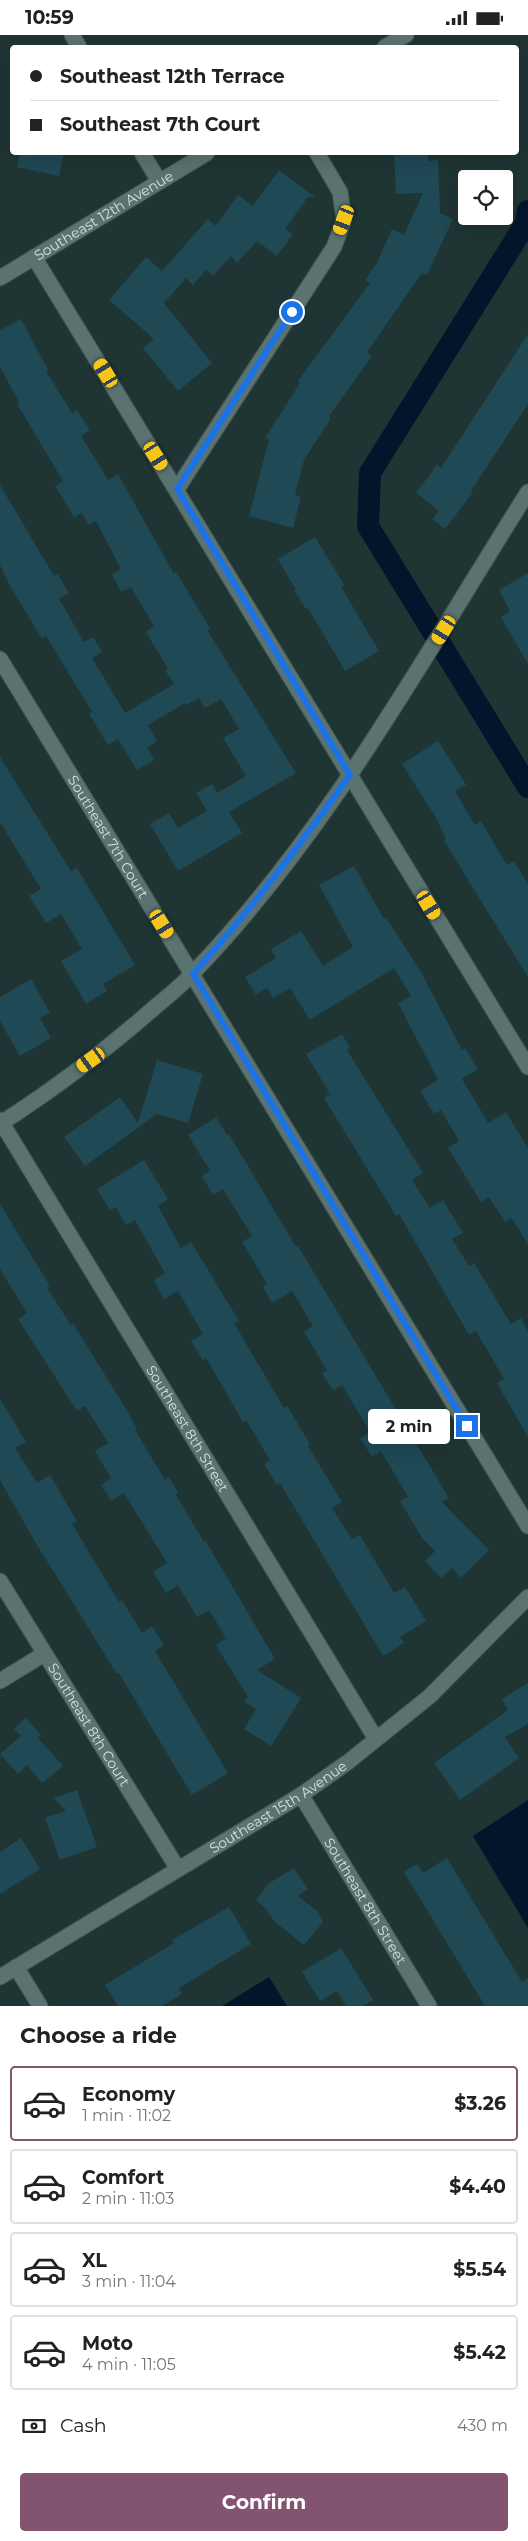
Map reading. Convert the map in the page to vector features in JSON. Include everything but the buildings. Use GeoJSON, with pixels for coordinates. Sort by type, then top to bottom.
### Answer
{"type":"FeatureCollection","features":[{"type":"Feature","properties":{"kind":"street"},"geometry":{"type":"LineString","coordinates":[[387,42],[406,35]]}},
{"type":"Feature","properties":{"kind":"street"},"geometry":{"type":"LineString","coordinates":[[143,155],[159,181]]}},
{"type":"Feature","properties":{"kind":"street","name":"Southeast 12th Avenue"},"geometry":{"type":"LineString","coordinates":[[0,278],[204,155]]}},
{"type":"Feature","properties":{"kind":"street"},"geometry":{"type":"LineString","coordinates":[[177,489],[334,247],[344,220],[340,191],[318,155]]}},
{"type":"Feature","properties":{"kind":"street"},"geometry":{"type":"LineString","coordinates":[[34,257],[528,1067]]}},
{"type":"Feature","properties":{"kind":"street"},"geometry":{"type":"LineString","coordinates":[[1,1122],[106,1050],[193,974],[242,920],[289,861],[350,775],[453,615],[527,495]]}},
{"type":"Feature","properties":{"kind":"street","name":"Southeast 7th Court"},"geometry":{"type":"LineString","coordinates":[[0,659],[528,1526]]}},
{"type":"Feature","properties":{"kind":"street","name":"Southeast 8th Street"},"geometry":{"type":"LineString","coordinates":[[1,1122],[376,1739]]}},
{"type":"Feature","properties":{"kind":"street","name":"Southeast 8th Court"},"geometry":{"type":"LineString","coordinates":[[0,1581],[178,1869]]}},
{"type":"Feature","properties":{"kind":"street","name":"Southeast 15th Avenue"},"geometry":{"type":"LineString","coordinates":[[0,1977],[301,1795],[376,1739],[430,1695],[528,1597]]}},
{"type":"Feature","properties":{"kind":"street"},"geometry":{"type":"LineString","coordinates":[[0,1681],[44,1654]]}},
{"type":"Feature","properties":{"kind":"street","name":"Southeast 8th Street"},"geometry":{"type":"LineString","coordinates":[[301,1795],[429,2006]]}},
{"type":"Feature","properties":{"kind":"street"},"geometry":{"type":"LineString","coordinates":[[16,1967],[40,2006]]}},
{"type":"Feature","properties":{"kind":"water"},"geometry":{"type":"Polygon","coordinates":[[[528,1800],[528,1928],[473,1836],[528,1800]]]}},
{"type":"Feature","properties":{"kind":"water"},"geometry":{"type":"Polygon","coordinates":[[[269,1977],[287,2006],[222,2006],[269,1977]]]}},
{"type":"Feature","properties":{"kind":"waterway"},"geometry":{"type":"LineString","coordinates":[[528,211],[526,223],[370,473],[368,526],[528,787]]}},
{"type":"Feature","properties":{"kind":"route"},"geometry":{"type":"LineString","coordinates":[[292,312],[177,489],[350,775],[289,861],[242,920],[193,974],[467,1426]]}}]}
